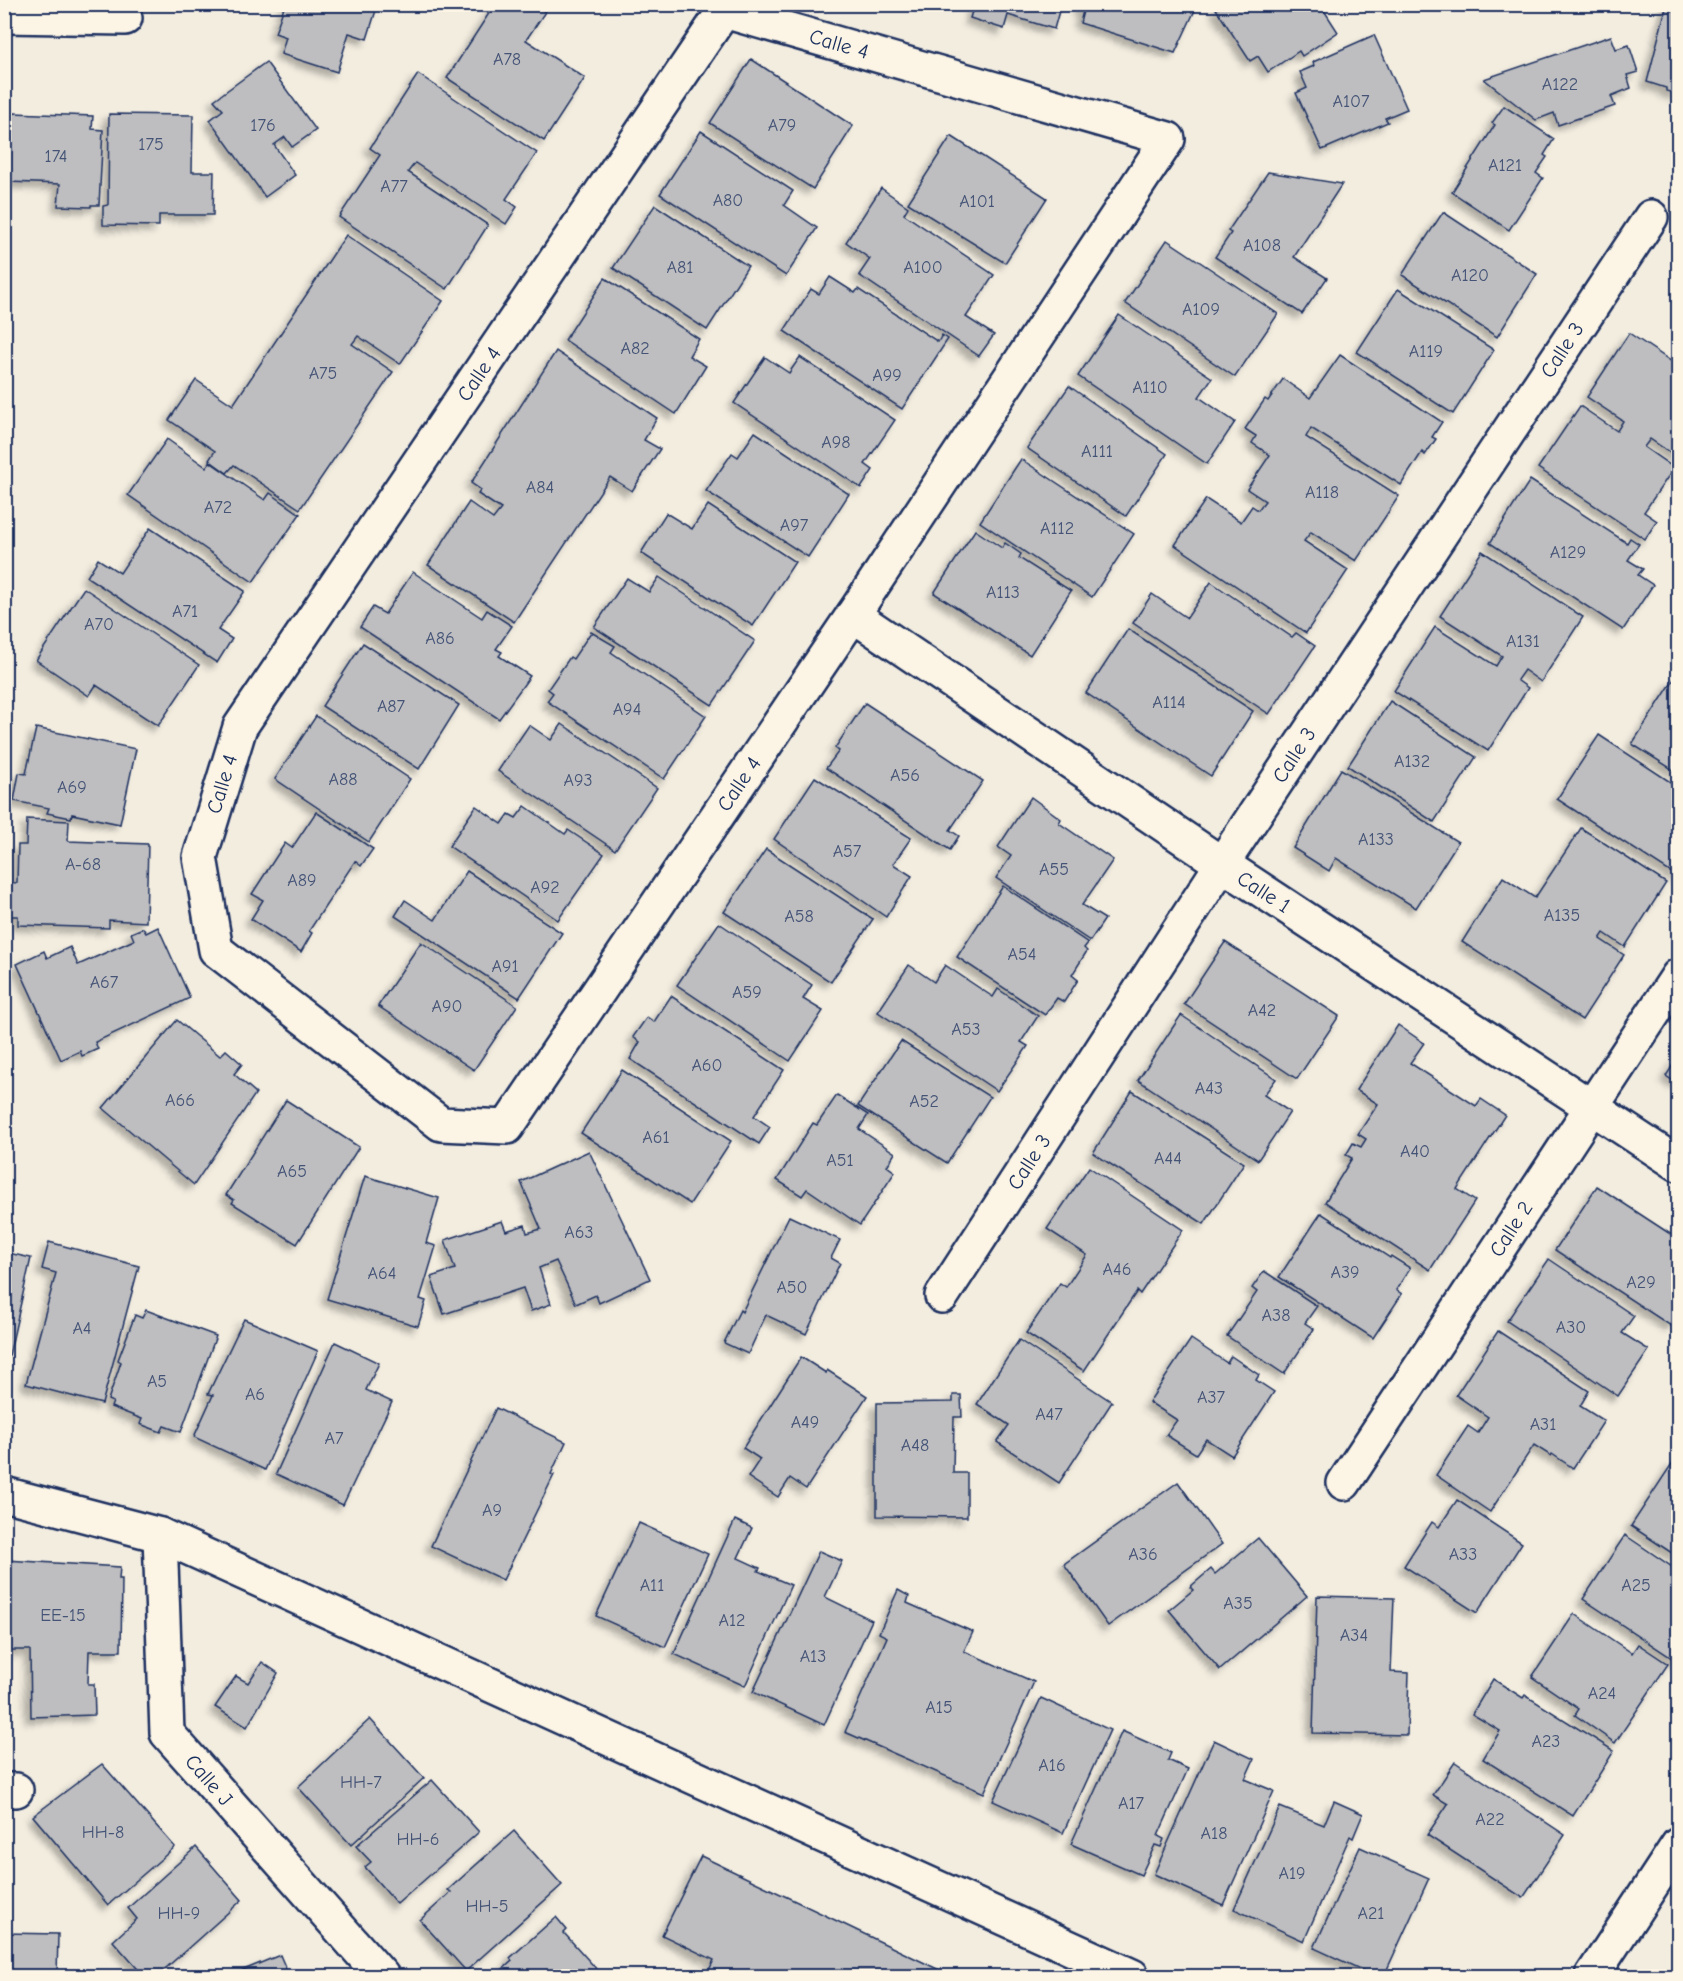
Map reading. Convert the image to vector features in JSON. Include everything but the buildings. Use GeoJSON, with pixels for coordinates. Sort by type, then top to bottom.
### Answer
{"type":"FeatureCollection","features":[{"type":"Feature","properties":{"kind":"street","name":"Calle 4"},"geometry":{"type":"LineString","coordinates":[[724,11],[1168,139],[853,615],[507,1126],[441,1124],[216,950],[200,857],[240,727],[724,11]]}},
{"type":"Feature","properties":{"kind":"street"},"geometry":{"type":"LineString","coordinates":[[4,16],[125,18]]}},
{"type":"Feature","properties":{"kind":"street","name":"Calle 3"},"geometry":{"type":"LineString","coordinates":[[942,1296],[1222,864],[1651,217]]}},
{"type":"Feature","properties":{"kind":"street","name":"Calle 1"},"geometry":{"type":"LineString","coordinates":[[853,615],[1222,864],[1678,1164]]}},
{"type":"Feature","properties":{"kind":"street","name":"Calle 2"},"geometry":{"type":"LineString","coordinates":[[1344,1483],[1678,976]]}},
{"type":"Feature","properties":{"kind":"street"},"geometry":{"type":"LineString","coordinates":[[4,1494],[160,1535],[1132,1977]]}},
{"type":"Feature","properties":{"kind":"street","name":"Calle J"},"geometry":{"type":"LineString","coordinates":[[160,1535],[167,1733],[382,1977]]}},
{"type":"Feature","properties":{"kind":"street"},"geometry":{"type":"LineString","coordinates":[[1592,1977],[1678,1845]]}}]}
